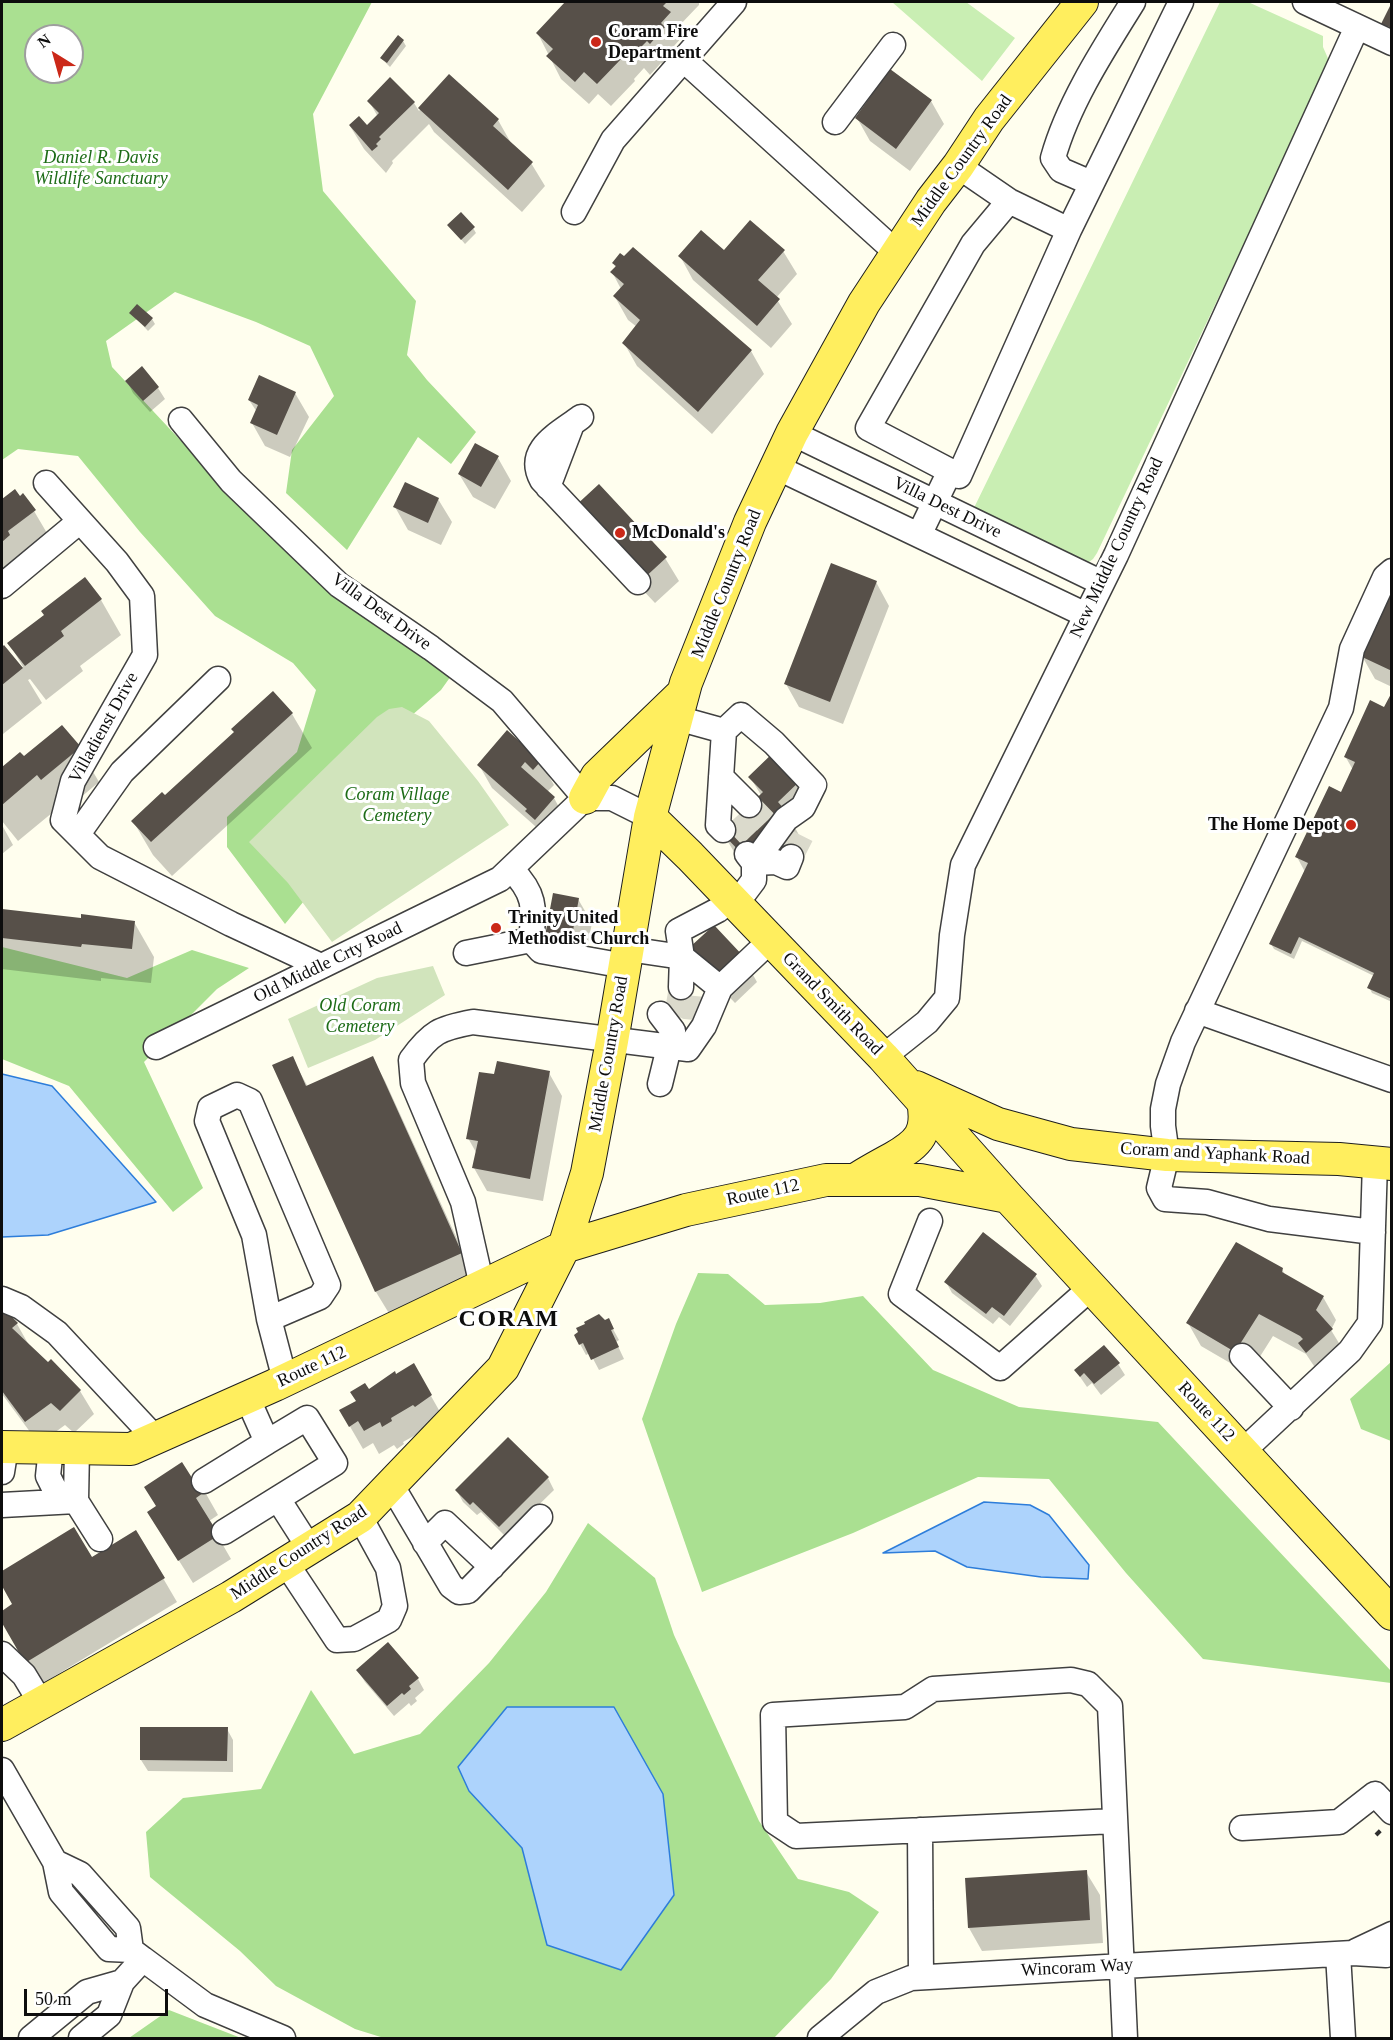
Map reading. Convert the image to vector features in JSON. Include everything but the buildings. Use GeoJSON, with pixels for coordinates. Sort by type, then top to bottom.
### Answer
{"type":"FeatureCollection","features":[{"type":"Feature","properties":{"kind":"main road","name":"Middle Country Road"},"geometry":{"type":"LineString","coordinates":[[2,1725],[231,1597],[360,1517],[503,1368],[564,1247],[587,1173],[650,817],[680,705],[750,522],[792,433],[864,303],[931,201],[958,166],[989,119],[1082,2]]}},
{"type":"Feature","properties":{"kind":"main road"},"geometry":{"type":"LineString","coordinates":[[585,798],[597,776],[680,705]]}},
{"type":"Feature","properties":{"kind":"main road","name":"Grand Smith Road"},"geometry":{"type":"LineString","coordinates":[[650,817],[883,1057],[1008,1197]]}},
{"type":"Feature","properties":{"kind":"main road"},"geometry":{"type":"LineString","coordinates":[[854,1180],[910,1149],[919,1138],[925,1116],[915,1092]]}},
{"type":"Feature","properties":{"kind":"main road","name":"Coram and Yaphank Road"},"geometry":{"type":"LineString","coordinates":[[915,1092],[998,1124],[1071,1144],[1167,1155],[1339,1159],[1383,1163]]}},
{"type":"Feature","properties":{"kind":"main road","name":"Route 112"},"geometry":{"type":"LineString","coordinates":[[3,1456],[64,1448],[131,1449],[285,1380],[564,1247],[686,1210],[826,1180],[920,1180],[1008,1197],[1392,1614]]}},
{"type":"Feature","properties":{"kind":"street"},"geometry":{"type":"LineString","coordinates":[[574,212],[613,140],[734,2]]}},
{"type":"Feature","properties":{"kind":"street"},"geometry":{"type":"LineString","coordinates":[[1092,183],[1061,170],[1053,158],[1059,136],[1094,66],[1133,2]]}},
{"type":"Feature","properties":{"kind":"street"},"geometry":{"type":"LineString","coordinates":[[1009,201],[973,244],[868,428],[959,476],[1069,230],[1181,2]]}},
{"type":"Feature","properties":{"kind":"street"},"geometry":{"type":"LineString","coordinates":[[1305,2],[1392,43]]}},
{"type":"Feature","properties":{"kind":"street","name":"New Middle Country Road"},"geometry":{"type":"LineString","coordinates":[[883,1057],[927,1022],[947,998],[952,935],[963,866],[1102,583],[1357,27]]}},
{"type":"Feature","properties":{"kind":"street"},"geometry":{"type":"LineString","coordinates":[[835,122],[893,45]]}},
{"type":"Feature","properties":{"kind":"street"},"geometry":{"type":"LineString","coordinates":[[684,60],[897,253]]}},
{"type":"Feature","properties":{"kind":"street"},"geometry":{"type":"LineString","coordinates":[[958,166],[1009,201],[1069,230]]}},
{"type":"Feature","properties":{"kind":"street","name":"Villa Dest Drive"},"geometry":{"type":"LineString","coordinates":[[181,420],[231,481],[339,585],[431,648],[502,701],[585,798]]}},
{"type":"Feature","properties":{"kind":"street"},"geometry":{"type":"LineString","coordinates":[[577,420],[543,447],[537,458],[537,470],[548,487],[638,582]]}},
{"type":"Feature","properties":{"kind":"street","name":"Villa Dest Drive"},"geometry":{"type":"LineString","coordinates":[[792,433],[1102,583]]}},
{"type":"Feature","properties":{"kind":"street","name":"Villa Dest Drive"},"geometry":{"type":"LineString","coordinates":[[776,467],[1086,615]]}},
{"type":"Feature","properties":{"kind":"street"},"geometry":{"type":"LineString","coordinates":[[853,504],[869,471]]}},
{"type":"Feature","properties":{"kind":"street"},"geometry":{"type":"LineString","coordinates":[[919,535],[950,471]]}},
{"type":"Feature","properties":{"kind":"street","name":"Villadienst Drive"},"geometry":{"type":"LineString","coordinates":[[46,483],[117,562],[142,596],[145,655],[73,781],[63,820],[100,857],[231,924],[321,966]]}},
{"type":"Feature","properties":{"kind":"street"},"geometry":{"type":"LineString","coordinates":[[2,586],[80,521]]}},
{"type":"Feature","properties":{"kind":"street"},"geometry":{"type":"LineString","coordinates":[[1372,1232],[1269,1219],[1207,1202],[1165,1198],[1160,1188],[1167,1155],[1163,1109],[1168,1084],[1183,1042],[1341,708],[1353,649],[1385,577],[1392,571]]}},
{"type":"Feature","properties":{"kind":"street"},"geometry":{"type":"LineString","coordinates":[[78,834],[122,772],[218,679]]}},
{"type":"Feature","properties":{"kind":"street"},"geometry":{"type":"LineString","coordinates":[[680,705],[724,731]]}},
{"type":"Feature","properties":{"kind":"street"},"geometry":{"type":"LineString","coordinates":[[674,1026],[688,1049],[704,1026],[688,980],[678,931],[734,902],[754,880],[786,819],[801,820],[814,785],[774,743],[741,715],[724,731],[721,777],[731,814]]}},
{"type":"Feature","properties":{"kind":"street"},"geometry":{"type":"LineString","coordinates":[[585,798],[612,798],[650,817]]}},
{"type":"Feature","properties":{"kind":"street","name":"Old Middle Crty Road"},"geometry":{"type":"LineString","coordinates":[[156,1047],[506,874],[585,798]]}},
{"type":"Feature","properties":{"kind":"street"},"geometry":{"type":"LineString","coordinates":[[506,874],[524,881],[531,893],[534,914],[531,940],[541,951],[627,957],[688,980],[771,940]]}},
{"type":"Feature","properties":{"kind":"street"},"geometry":{"type":"LineString","coordinates":[[466,953],[531,940]]}},
{"type":"Feature","properties":{"kind":"street"},"geometry":{"type":"LineString","coordinates":[[1197,1011],[1392,1080]]}},
{"type":"Feature","properties":{"kind":"street"},"geometry":{"type":"LineString","coordinates":[[482,1286],[463,1202],[413,1083],[411,1060],[425,1041],[446,1027],[473,1022],[612,1041],[674,1026]]}},
{"type":"Feature","properties":{"kind":"street"},"geometry":{"type":"LineString","coordinates":[[660,1084],[674,1026]]}},
{"type":"Feature","properties":{"kind":"street"},"geometry":{"type":"LineString","coordinates":[[269,1319],[320,1297],[328,1285],[250,1101],[237,1095],[210,1108],[207,1121],[254,1235],[269,1319],[285,1380]]}},
{"type":"Feature","properties":{"kind":"street"},"geometry":{"type":"LineString","coordinates":[[1242,1452],[1350,1351],[1370,1323],[1372,1232],[1383,1163]]}},
{"type":"Feature","properties":{"kind":"street"},"geometry":{"type":"LineString","coordinates":[[930,1221],[901,1294],[1000,1368],[1092,1287]]}},
{"type":"Feature","properties":{"kind":"street"},"geometry":{"type":"LineString","coordinates":[[2,1299],[21,1307],[57,1332],[155,1438]]}},
{"type":"Feature","properties":{"kind":"street"},"geometry":{"type":"LineString","coordinates":[[1242,1356],[1291,1408]]}},
{"type":"Feature","properties":{"kind":"street"},"geometry":{"type":"LineString","coordinates":[[246,1397],[267,1442]]}},
{"type":"Feature","properties":{"kind":"street"},"geometry":{"type":"LineString","coordinates":[[204,1481],[307,1418],[335,1462],[224,1532]]}},
{"type":"Feature","properties":{"kind":"street"},"geometry":{"type":"LineString","coordinates":[[64,1448],[66,1502],[100,1539]]}},
{"type":"Feature","properties":{"kind":"street"},"geometry":{"type":"LineString","coordinates":[[392,1486],[451,1586],[459,1592],[468,1591],[540,1517]]}},
{"type":"Feature","properties":{"kind":"street"},"geometry":{"type":"LineString","coordinates":[[278,1498],[298,1556],[337,1640],[354,1640],[389,1620],[395,1606],[388,1568],[360,1517]]}},
{"type":"Feature","properties":{"kind":"street"},"geometry":{"type":"LineString","coordinates":[[2,1505],[66,1502]]}},
{"type":"Feature","properties":{"kind":"street"},"geometry":{"type":"LineString","coordinates":[[425,1543],[445,1523],[492,1567]]}},
{"type":"Feature","properties":{"kind":"street"},"geometry":{"type":"LineString","coordinates":[[2,1654],[24,1675],[42,1703]]}},
{"type":"Feature","properties":{"kind":"street"},"geometry":{"type":"LineString","coordinates":[[1115,1821],[796,1836],[775,1822],[773,1715],[905,1707],[933,1689],[1071,1680],[1088,1684],[1110,1706],[1125,2038]]}},
{"type":"Feature","properties":{"kind":"street"},"geometry":{"type":"LineString","coordinates":[[2,1770],[55,1862],[61,1892],[109,1949],[137,1955],[205,2005],[283,2038]]}},
{"type":"Feature","properties":{"kind":"street"},"geometry":{"type":"LineString","coordinates":[[1242,1828],[1339,1822],[1375,1794],[1392,1812]]}},
{"type":"Feature","properties":{"kind":"street"},"geometry":{"type":"LineString","coordinates":[[920,1830],[921,1977]]}},
{"type":"Feature","properties":{"kind":"street","name":"Wincoram Way"},"geometry":{"type":"LineString","coordinates":[[1345,1954],[1392,1934]]}},
{"type":"Feature","properties":{"kind":"street","name":"Wincoram Way"},"geometry":{"type":"LineString","coordinates":[[820,2038],[876,1992],[911,1978],[1121,1965],[1392,1953]]}},
{"type":"Feature","properties":{"kind":"street"},"geometry":{"type":"LineString","coordinates":[[1343,2038],[1345,1954]]}},
{"type":"Feature","properties":{"kind":"street"},"geometry":{"type":"LineString","coordinates":[[81,2038],[109,2015],[122,1982],[137,1955]]}},
{"type":"Feature","properties":{"kind":"street"},"geometry":{"type":"LineString","coordinates":[[31,2038],[87,1992],[122,1982]]}},
{"type":"Feature","properties":{"kind":"green space","name":"Daniel R. Davis Wildlife Sanctuary"},"geometry":{"type":"Polygon","coordinates":[[[2,2],[372,2],[313,114],[323,191],[416,301],[407,355],[476,432],[451,464],[418,437],[347,550],[286,493],[292,450],[334,396],[310,346],[256,322],[175,292],[106,341],[112,367],[195,456],[336,596],[451,676],[441,690],[306,807],[318,884],[285,924],[227,847],[227,817],[297,752],[316,690],[293,663],[215,616],[140,532],[78,456],[18,449],[2,460],[2,2]]]}},
{"type":"Feature","properties":{"kind":"green space"},"geometry":{"type":"Polygon","coordinates":[[[892,2],[966,2],[1015,38],[982,81],[892,2]]]}},
{"type":"Feature","properties":{"kind":"green space"},"geometry":{"type":"Polygon","coordinates":[[[1220,2],[1248,2],[1323,36],[1323,47],[1330,63],[1097,553],[1085,565],[972,512],[1220,2]]]}},
{"type":"Feature","properties":{"kind":"green space","name":"Coram Village Cemetery"},"geometry":{"type":"Polygon","coordinates":[[[402,707],[429,721],[478,781],[509,825],[332,942],[288,883],[249,842],[377,717],[389,709],[402,707]]]}},
{"type":"Feature","properties":{"kind":"green space"},"geometry":{"type":"Polygon","coordinates":[[[2,947],[127,978],[192,950],[249,968],[217,989],[144,1062],[203,1188],[173,1212],[69,1086],[2,1059],[2,947]]]}},
{"type":"Feature","properties":{"kind":"green space","name":"Old Coram Cemetery"},"geometry":{"type":"Polygon","coordinates":[[[433,966],[445,995],[375,1040],[308,1068],[288,1019],[377,978],[433,966]]]}},
{"type":"Feature","properties":{"kind":"green space"},"geometry":{"type":"Polygon","coordinates":[[[698,1273],[728,1274],[765,1305],[820,1303],[863,1296],[933,1370],[1019,1407],[1158,1422],[1391,1671],[1391,1683],[1203,1659],[1126,1573],[1049,1479],[978,1477],[853,1533],[702,1592],[642,1419],[676,1324],[698,1273]]]}},
{"type":"Feature","properties":{"kind":"green space"},"geometry":{"type":"Polygon","coordinates":[[[1391,1362],[1391,1441],[1361,1429],[1350,1399],[1391,1362]]]}},
{"type":"Feature","properties":{"kind":"green space"},"geometry":{"type":"Polygon","coordinates":[[[588,1523],[655,1578],[674,1635],[759,1821],[798,1879],[849,1892],[879,1912],[831,1979],[774,2038],[384,2038],[355,2029],[276,1986],[240,1951],[150,1877],[146,1832],[183,1798],[261,1789],[311,1690],[354,1754],[420,1734],[489,1663],[546,1592],[588,1523]],[[522,1848],[547,1945],[621,1970],[522,1848]]]}},
{"type":"Feature","properties":{"kind":"green space"},"geometry":{"type":"Polygon","coordinates":[[[169,2010],[241,2038],[129,2038],[169,2010]]]}},
{"type":"Feature","properties":{"kind":"water"},"geometry":{"type":"Polygon","coordinates":[[[2,1074],[52,1086],[156,1202],[48,1235],[2,1237],[2,1074]]]}},
{"type":"Feature","properties":{"kind":"water"},"geometry":{"type":"Polygon","coordinates":[[[984,1502],[1030,1505],[1049,1515],[1089,1565],[1088,1579],[1041,1577],[967,1567],[935,1551],[883,1553],[984,1502]]]}},
{"type":"Feature","properties":{"kind":"water"},"geometry":{"type":"Polygon","coordinates":[[[507,1707],[614,1707],[663,1794],[674,1895],[621,1970],[547,1945],[522,1848],[469,1791],[458,1767],[507,1707]]]}},
{"type":"Feature","properties":{"kind":"tunnel"},"geometry":{"type":"LineString","coordinates":[[749,805],[776,833]]}},
{"type":"Feature","properties":{"kind":"tunnel"},"geometry":{"type":"LineString","coordinates":[[734,819],[755,841]]}},
{"type":"Feature","properties":{"kind":"tunnel"},"geometry":{"type":"LineString","coordinates":[[791,857],[805,829]]}},
{"type":"Feature","properties":{"kind":"tunnel"},"geometry":{"type":"LineString","coordinates":[[676,1017],[681,987]]}},
{"type":"Feature","properties":{"kind":"tunnel"},"geometry":{"type":"LineString","coordinates":[[694,1020],[697,989]]}},
{"type":"Feature","properties":{"kind":"place","name":"Coram Fire Department"},"geometry":{"type":"Point","coordinates":[596,42]}},
{"type":"Feature","properties":{"kind":"place","name":"McDonald's"},"geometry":{"type":"Point","coordinates":[620,533]}},
{"type":"Feature","properties":{"kind":"place","name":"The Home Depot"},"geometry":{"type":"Point","coordinates":[1351,825]}},
{"type":"Feature","properties":{"kind":"place","name":"Trinity United Methodist Church"},"geometry":{"type":"Point","coordinates":[496,928]}},
{"type":"Feature","properties":{"kind":"district","name":"CORAM"},"geometry":{"type":"Point","coordinates":[509,1320]}}]}
